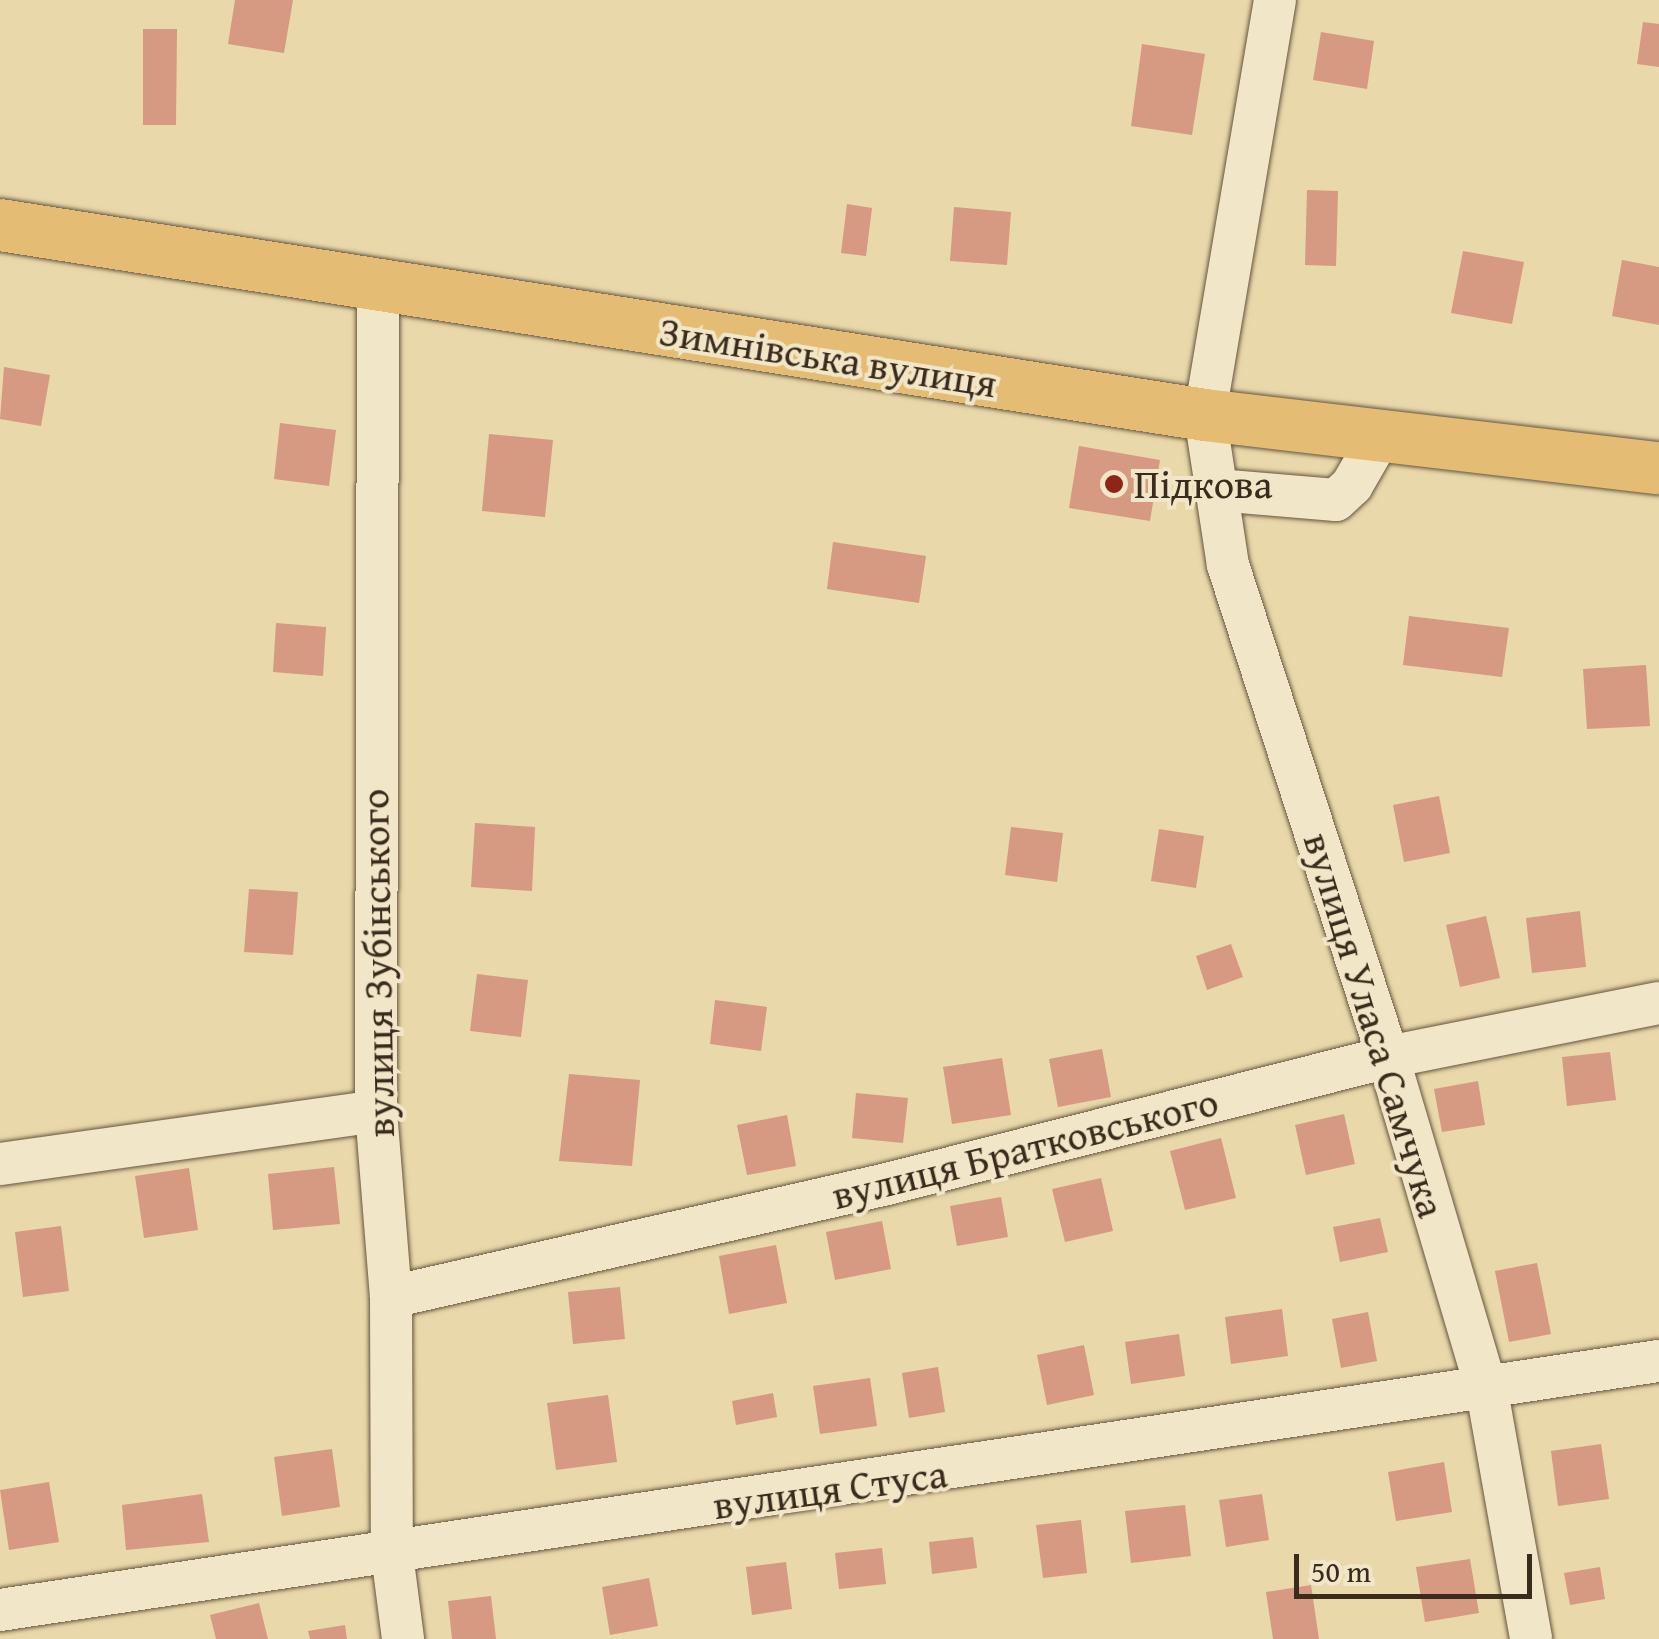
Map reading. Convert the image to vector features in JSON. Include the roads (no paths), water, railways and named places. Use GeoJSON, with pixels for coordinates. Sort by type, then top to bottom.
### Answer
{"type":"FeatureCollection","features":[{"type":"Feature","properties":{"kind":"main road","name":"Зимнівська вулиця"},"geometry":{"type":"LineString","coordinates":[[0,225],[1205,416],[1659,468]]}},
{"type":"Feature","properties":{"kind":"street","name":"вулиця Уласа Самчука"},"geometry":{"type":"LineString","coordinates":[[1275,0],[1205,416],[1228,566],[1388,1057],[1487,1391],[1531,1639]]}},
{"type":"Feature","properties":{"kind":"street","name":"вулиця Зубінського"},"geometry":{"type":"LineString","coordinates":[[378,286],[376,1110],[391,1296],[392,1554],[403,1639]]}},
{"type":"Feature","properties":{"kind":"street"},"geometry":{"type":"LineString","coordinates":[[1218,490],[1336,500],[1352,485],[1378,438]]}},
{"type":"Feature","properties":{"kind":"street","name":"вулиця Братковського"},"geometry":{"type":"LineString","coordinates":[[391,1296],[887,1184],[1388,1057],[1659,1002]]}},
{"type":"Feature","properties":{"kind":"street"},"geometry":{"type":"LineString","coordinates":[[0,1164],[376,1110]]}},
{"type":"Feature","properties":{"kind":"street","name":"вулиця Стуса"},"geometry":{"type":"LineString","coordinates":[[0,1610],[1487,1391],[1659,1361]]}},
{"type":"Feature","properties":{"kind":"place","name":"Підкова"},"geometry":{"type":"Point","coordinates":[1114,484]}}]}
